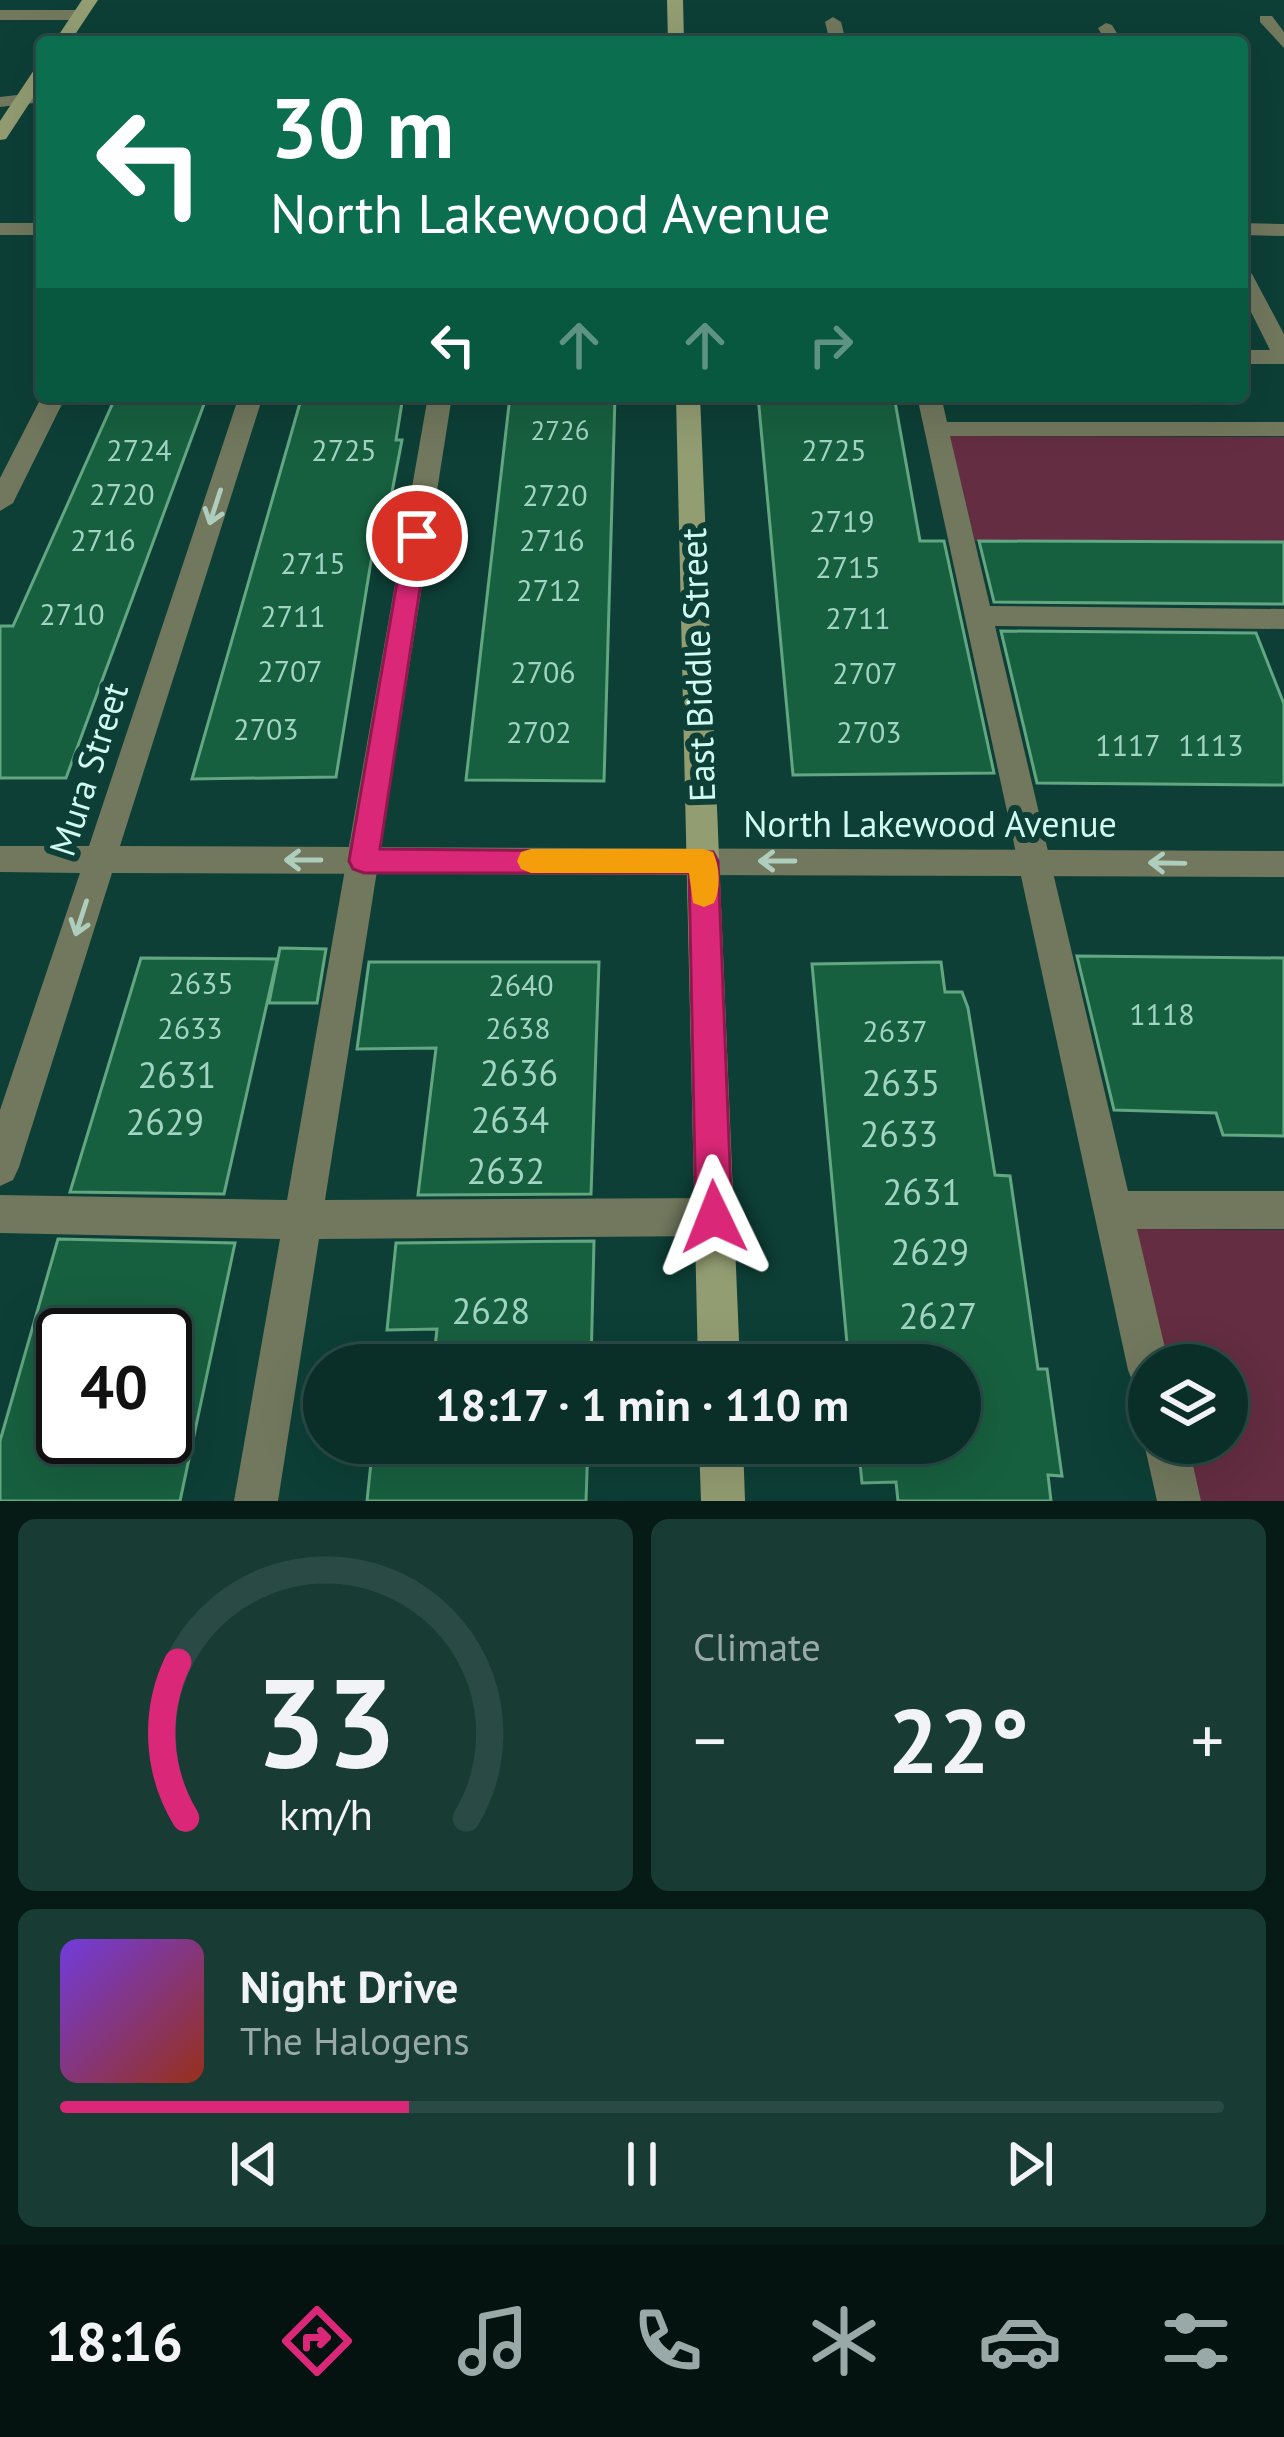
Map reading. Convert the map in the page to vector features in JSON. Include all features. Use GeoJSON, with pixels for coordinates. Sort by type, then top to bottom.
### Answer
{"type":"FeatureCollection","features":[{"type":"Feature","properties":{"kind":"street"},"geometry":{"type":"LineString","coordinates":[[675,0],[676,36]]}},
{"type":"Feature","properties":{"kind":"street"},"geometry":{"type":"LineString","coordinates":[[0,15],[85,8]]}},
{"type":"Feature","properties":{"kind":"street"},"geometry":{"type":"LineString","coordinates":[[66,36],[85,8]]}},
{"type":"Feature","properties":{"kind":"street"},"geometry":{"type":"LineString","coordinates":[[1266,19],[1284,43]]}},
{"type":"Feature","properties":{"kind":"street"},"geometry":{"type":"LineString","coordinates":[[833,22],[836,36]]}},
{"type":"Feature","properties":{"kind":"street"},"geometry":{"type":"LineString","coordinates":[[0,102],[33,98]]}},
{"type":"Feature","properties":{"kind":"street"},"geometry":{"type":"LineString","coordinates":[[0,135],[33,98]]}},
{"type":"Feature","properties":{"kind":"street"},"geometry":{"type":"LineString","coordinates":[[0,229],[36,229]]}},
{"type":"Feature","properties":{"kind":"street"},"geometry":{"type":"LineString","coordinates":[[1248,230],[1284,230]]}},
{"type":"Feature","properties":{"kind":"street"},"geometry":{"type":"LineString","coordinates":[[1248,286],[1284,356],[1248,357]]}},
{"type":"Feature","properties":{"kind":"street"},"geometry":{"type":"LineString","coordinates":[[0,503],[51,402]]}},
{"type":"Feature","properties":{"kind":"street","name":"Mura Street"},"geometry":{"type":"LineString","coordinates":[[0,1167],[249,402]]}},
{"type":"Feature","properties":{"kind":"street"},"geometry":{"type":"LineString","coordinates":[[256,1501],[439,402]]}},
{"type":"Feature","properties":{"kind":"street","name":"East Biddle Street"},"geometry":{"type":"LineString","coordinates":[[688,402],[718,1344]]}},
{"type":"Feature","properties":{"kind":"street"},"geometry":{"type":"LineString","coordinates":[[1143,1344],[933,412],[1284,429]]}},
{"type":"Feature","properties":{"kind":"street"},"geometry":{"type":"LineString","coordinates":[[981,616],[1284,619]]}},
{"type":"Feature","properties":{"kind":"street","name":"North Lakewood Avenue"},"geometry":{"type":"LineString","coordinates":[[0,859],[1284,864]]}},
{"type":"Feature","properties":{"kind":"street"},"geometry":{"type":"LineString","coordinates":[[1112,1210],[1284,1210]]}},
{"type":"Feature","properties":{"kind":"street"},"geometry":{"type":"LineString","coordinates":[[0,1214],[303,1220],[714,1217]]}},
{"type":"Feature","properties":{"kind":"street"},"geometry":{"type":"LineString","coordinates":[[722,1464],[723,1501]]}},
{"type":"Feature","properties":{"kind":"street"},"geometry":{"type":"LineString","coordinates":[[1171,1464],[1179,1501]]}},
{"type":"Feature","properties":{"kind":"shaded area"},"geometry":{"type":"Polygon","coordinates":[[[949,436],[1284,437],[1284,542],[975,541],[949,436]]]}},
{"type":"Feature","properties":{"kind":"shaded area"},"geometry":{"type":"Polygon","coordinates":[[[1135,1229],[1284,1230],[1284,1501],[1198,1501],[1190,1464],[1248,1464],[1248,1344],[1161,1344],[1135,1229]]]}},
{"type":"Feature","properties":{"kind":"building"},"geometry":{"type":"Polygon","coordinates":[[[113,402],[205,402],[66,778],[0,778],[0,626],[13,626],[113,402]]]}},
{"type":"Feature","properties":{"kind":"building"},"geometry":{"type":"Polygon","coordinates":[[[300,402],[402,402],[396,440],[402,440],[381,549],[373,549],[336,777],[192,779],[300,402]]]}},
{"type":"Feature","properties":{"kind":"building"},"geometry":{"type":"Polygon","coordinates":[[[509,402],[615,402],[604,781],[466,780],[509,402]]]}},
{"type":"Feature","properties":{"kind":"building"},"geometry":{"type":"Polygon","coordinates":[[[759,402],[895,402],[920,541],[944,541],[994,773],[793,775],[759,402]]]}},
{"type":"Feature","properties":{"kind":"building"},"geometry":{"type":"Polygon","coordinates":[[[979,541],[1284,542],[1284,604],[994,602],[979,541]]]}},
{"type":"Feature","properties":{"kind":"building"},"geometry":{"type":"Polygon","coordinates":[[[1001,631],[1256,633],[1284,704],[1284,785],[1037,783],[1001,631]]]}},
{"type":"Feature","properties":{"kind":"building"},"geometry":{"type":"Polygon","coordinates":[[[280,948],[326,949],[317,1003],[269,1003],[280,948]]]}},
{"type":"Feature","properties":{"kind":"building"},"geometry":{"type":"Polygon","coordinates":[[[1077,956],[1284,958],[1284,1136],[1223,1135],[1216,1113],[1114,1110],[1077,956]]]}},
{"type":"Feature","properties":{"kind":"building"},"geometry":{"type":"Polygon","coordinates":[[[141,958],[277,959],[224,1194],[70,1192],[141,958]]]}},
{"type":"Feature","properties":{"kind":"building"},"geometry":{"type":"Polygon","coordinates":[[[369,962],[599,962],[591,1194],[418,1195],[436,1048],[357,1049],[369,962]]]}},
{"type":"Feature","properties":{"kind":"building"},"geometry":{"type":"Polygon","coordinates":[[[941,962],[945,992],[962,992],[995,1175],[1010,1176],[1038,1369],[1047,1369],[1062,1476],[1048,1475],[1051,1501],[898,1501],[896,1482],[862,1483],[860,1464],[981,1464],[981,1344],[847,1344],[812,964],[941,962]]]}},
{"type":"Feature","properties":{"kind":"building"},"geometry":{"type":"Polygon","coordinates":[[[58,1239],[235,1243],[192,1445],[192,1308],[38,1308],[58,1239]]]}},
{"type":"Feature","properties":{"kind":"building"},"geometry":{"type":"Polygon","coordinates":[[[594,1241],[592,1344],[435,1344],[437,1329],[387,1330],[396,1243],[594,1241]]]}},
{"type":"Feature","properties":{"kind":"building"},"geometry":{"type":"Polygon","coordinates":[[[36,1316],[36,1464],[188,1464],[180,1501],[0,1501],[0,1441],[36,1316]]]}},
{"type":"Feature","properties":{"kind":"building"},"geometry":{"type":"Polygon","coordinates":[[[371,1464],[587,1464],[586,1501],[367,1501],[371,1464]]]}},
{"type":"Feature","properties":{"kind":"slow traffic"},"geometry":{"type":"LineString","coordinates":[[531,861],[703,861],[704,894]]}},
{"type":"Feature","properties":{"kind":"route"},"geometry":{"type":"LineString","coordinates":[[417,536],[364,861],[703,861],[714,1217]]}}]}
